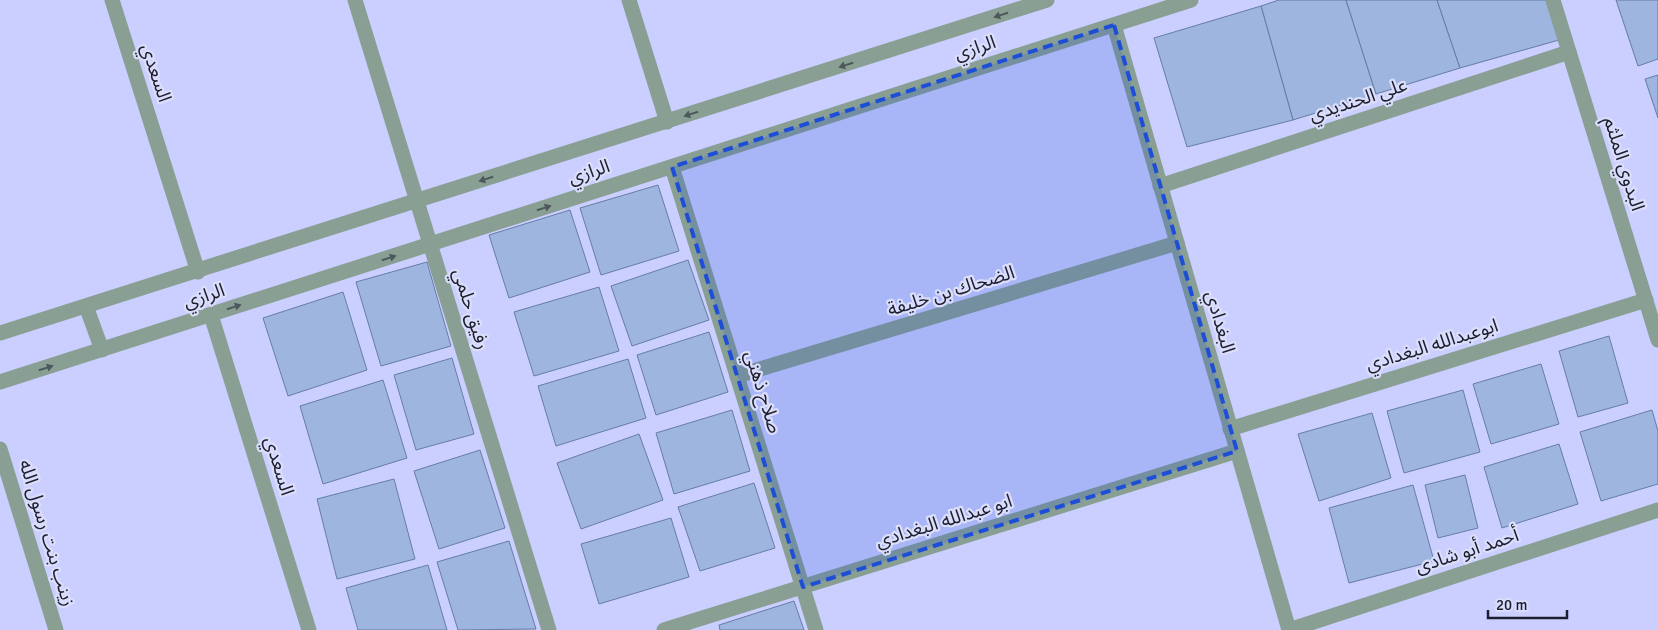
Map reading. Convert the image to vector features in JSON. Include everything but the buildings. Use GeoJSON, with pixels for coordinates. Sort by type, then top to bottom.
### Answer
{"type":"FeatureCollection","features":[{"type":"Feature","properties":{"kind":"street","name":"السعدي"},"geometry":{"type":"LineString","coordinates":[[112,0],[198,272]]}},
{"type":"Feature","properties":{"kind":"street","name":"رفيق حلمي"},"geometry":{"type":"LineString","coordinates":[[355,0],[550,630]]}},
{"type":"Feature","properties":{"kind":"street"},"geometry":{"type":"LineString","coordinates":[[628,0],[667,122]]}},
{"type":"Feature","properties":{"kind":"street","name":"الرازي"},"geometry":{"type":"LineString","coordinates":[[0,333],[198,272],[1047,0]]}},
{"type":"Feature","properties":{"kind":"street","name":"الرازي"},"geometry":{"type":"LineString","coordinates":[[0,382],[1191,0]]}},
{"type":"Feature","properties":{"kind":"street","name":"البدوي الملثم"},"geometry":{"type":"LineString","coordinates":[[1553,0],[1658,340]]}},
{"type":"Feature","properties":{"kind":"street","name":"البغدادي"},"geometry":{"type":"LineString","coordinates":[[1114,25],[1289,630]]}},
{"type":"Feature","properties":{"kind":"street","name":"علي الحنديدي"},"geometry":{"type":"LineString","coordinates":[[1160,186],[1569,52]]}},
{"type":"Feature","properties":{"kind":"street","name":"صلاح ذهني"},"geometry":{"type":"LineString","coordinates":[[672,167],[816,630]]}},
{"type":"Feature","properties":{"kind":"street","name":"الضحاك بن خليفة"},"geometry":{"type":"LineString","coordinates":[[738,376],[1177,243]]}},
{"type":"Feature","properties":{"kind":"street","name":"ابوعبدالله البغدادي"},"geometry":{"type":"LineString","coordinates":[[1230,429],[1646,300]]}},
{"type":"Feature","properties":{"kind":"street"},"geometry":{"type":"LineString","coordinates":[[86,306],[102,350]]}},
{"type":"Feature","properties":{"kind":"street","name":"السعدي"},"geometry":{"type":"LineString","coordinates":[[211,315],[309,630]]}},
{"type":"Feature","properties":{"kind":"street","name":"زينب بنت رسول الله"},"geometry":{"type":"LineString","coordinates":[[0,449],[56,630]]}},
{"type":"Feature","properties":{"kind":"street","name":"ابو عبدالله البغدادي"},"geometry":{"type":"LineString","coordinates":[[664,630],[1237,451]]}},
{"type":"Feature","properties":{"kind":"street","name":"أحمد أبو شادى"},"geometry":{"type":"LineString","coordinates":[[1289,630],[1658,510]]}},
{"type":"Feature","properties":{"kind":"highlighted area"},"geometry":{"type":"Polygon","coordinates":[[[1114,25],[1237,451],[803,587],[672,167],[1114,25]]]}}]}
